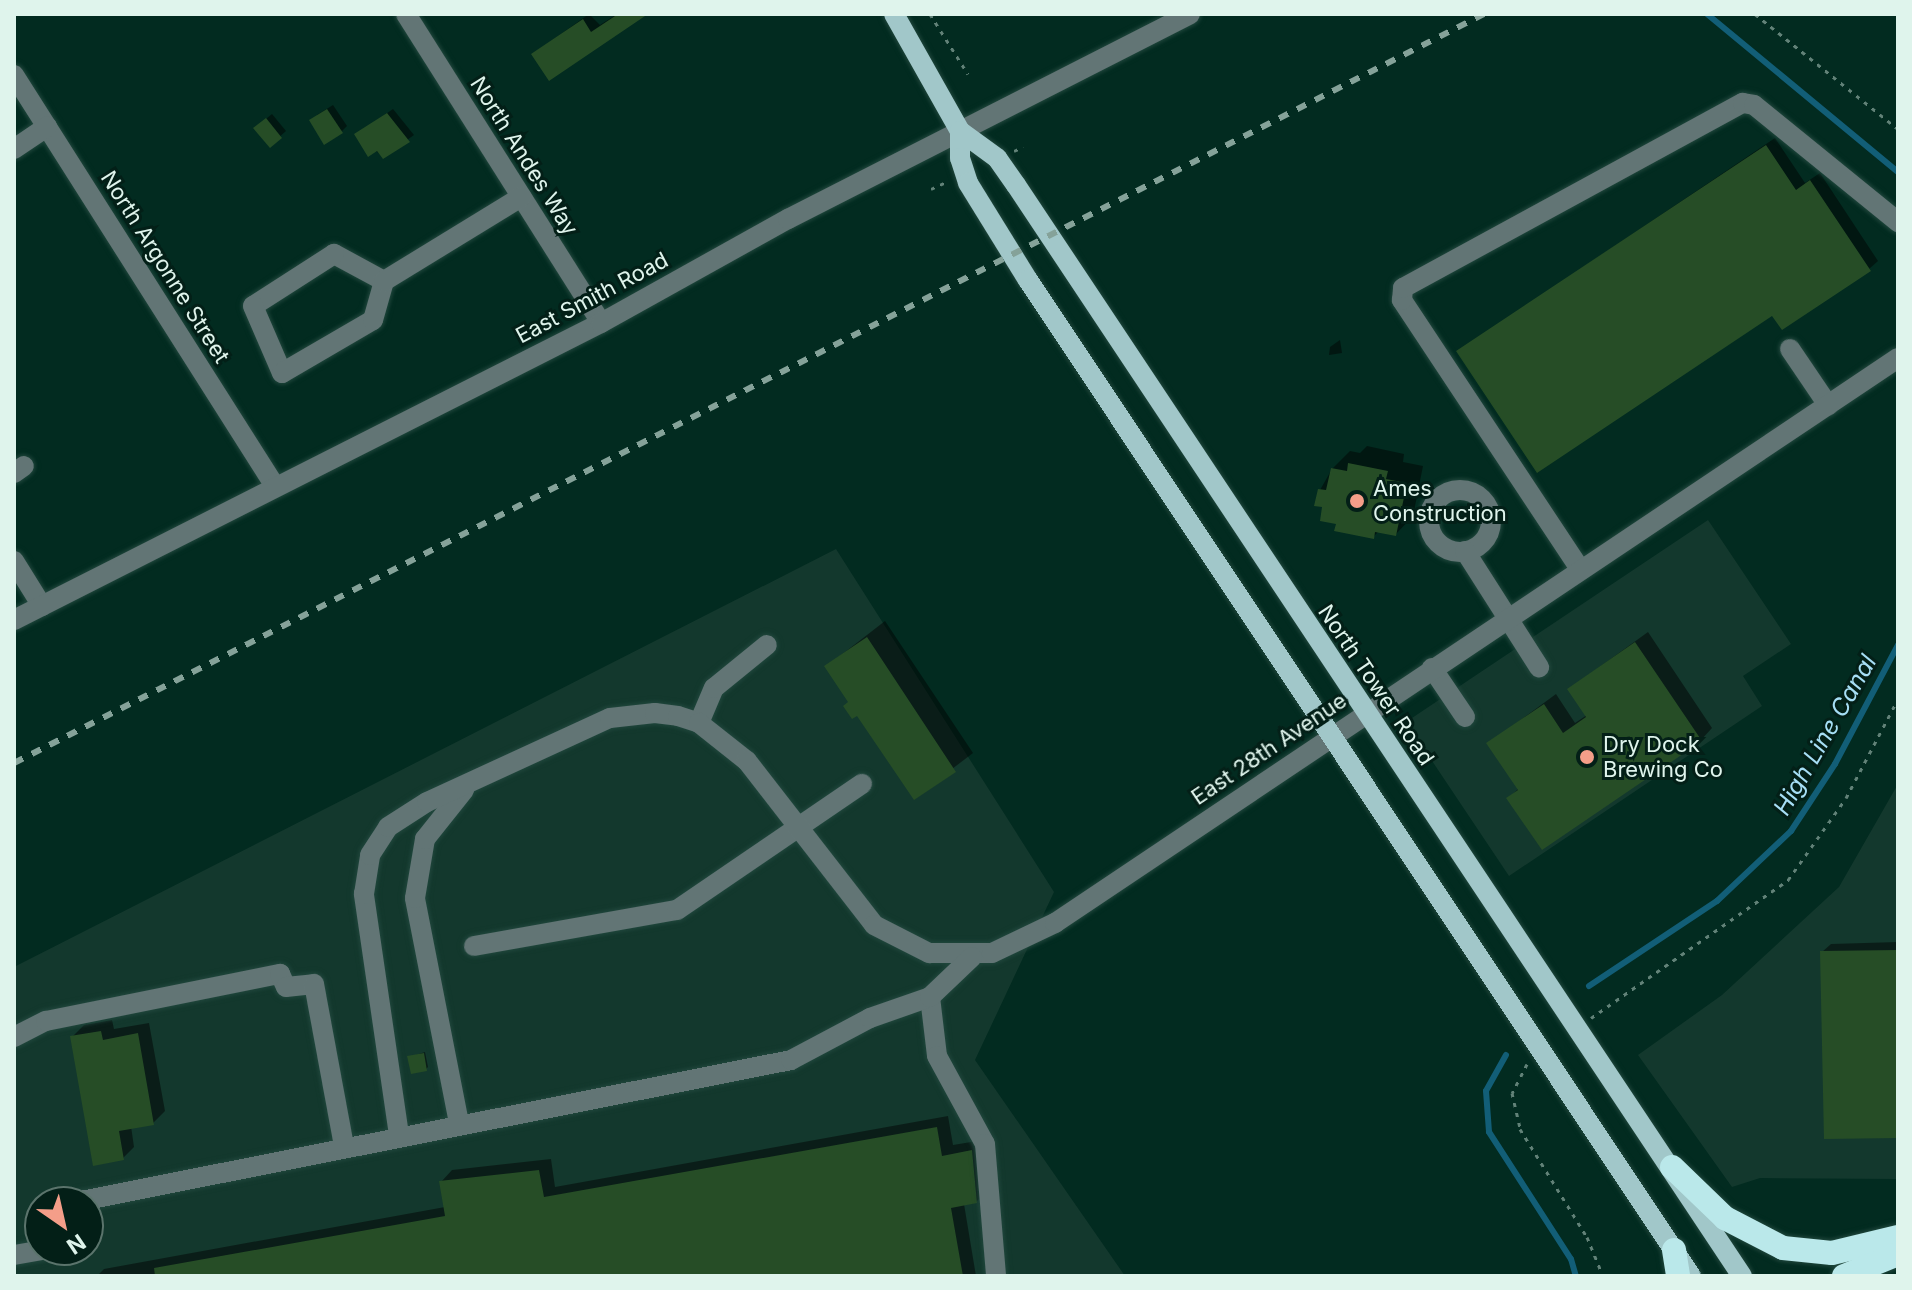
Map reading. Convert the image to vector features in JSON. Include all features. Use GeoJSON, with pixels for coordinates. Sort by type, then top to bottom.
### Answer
{"type":"FeatureCollection","features":[{"type":"Feature","properties":{"kind":"highway"},"geometry":{"type":"LineString","coordinates":[[1672,1167],[1725,1218],[1783,1248],[1832,1253],[1898,1237]]}},
{"type":"Feature","properties":{"kind":"highway"},"geometry":{"type":"LineString","coordinates":[[1674,1250],[1678,1276]]}},
{"type":"Feature","properties":{"kind":"highway"},"geometry":{"type":"LineString","coordinates":[[1844,1276],[1898,1254]]}},
{"type":"Feature","properties":{"kind":"main road","name":"North Tower Road"},"geometry":{"type":"LineString","coordinates":[[894,14],[960,131],[964,174],[981,207],[1329,738],[1691,1276]]}},
{"type":"Feature","properties":{"kind":"main road","name":"North Tower Road"},"geometry":{"type":"LineString","coordinates":[[960,131],[997,158],[1016,185],[1742,1276]]}},
{"type":"Feature","properties":{"kind":"street","name":"North Andes Way"},"geometry":{"type":"LineString","coordinates":[[406,14],[601,323]]}},
{"type":"Feature","properties":{"kind":"street","name":"East Smith Road"},"geometry":{"type":"LineString","coordinates":[[14,620],[601,323],[960,131],[1190,14]]}},
{"type":"Feature","properties":{"kind":"street","name":"North Argonne Street"},"geometry":{"type":"LineString","coordinates":[[14,75],[275,486]]}},
{"type":"Feature","properties":{"kind":"street"},"geometry":{"type":"LineString","coordinates":[[1580,569],[1402,300],[1403,288],[1743,103],[1754,105],[1898,222]]}},
{"type":"Feature","properties":{"kind":"street"},"geometry":{"type":"LineString","coordinates":[[14,149],[47,127]]}},
{"type":"Feature","properties":{"kind":"street"},"geometry":{"type":"LineString","coordinates":[[384,281],[334,254],[253,306],[282,373],[373,320],[384,281],[521,197]]}},
{"type":"Feature","properties":{"kind":"street"},"geometry":{"type":"LineString","coordinates":[[1790,349],[1828,405]]}},
{"type":"Feature","properties":{"kind":"street","name":"East 28th Avenue"},"geometry":{"type":"LineString","coordinates":[[699,723],[747,761],[858,911],[892,938],[929,953],[972,957],[1032,937],[1898,358]]}},
{"type":"Feature","properties":{"kind":"street"},"geometry":{"type":"LineString","coordinates":[[1465,551],[1539,667]]}},
{"type":"Feature","properties":{"kind":"street"},"geometry":{"type":"LineString","coordinates":[[14,561],[42,606]]}},
{"type":"Feature","properties":{"kind":"street"},"geometry":{"type":"LineString","coordinates":[[399,1135],[364,894],[370,855],[388,827],[471,783],[610,718],[655,713],[699,723],[714,688],[767,645]]}},
{"type":"Feature","properties":{"kind":"street"},"geometry":{"type":"LineString","coordinates":[[1432,668],[1465,717]]}},
{"type":"Feature","properties":{"kind":"street"},"geometry":{"type":"LineString","coordinates":[[459,1123],[415,898],[425,839],[441,813],[471,783]]}},
{"type":"Feature","properties":{"kind":"street"},"geometry":{"type":"LineString","coordinates":[[474,946],[677,910],[862,784]]}},
{"type":"Feature","properties":{"kind":"street"},"geometry":{"type":"LineString","coordinates":[[104,1196],[459,1123],[791,1060],[870,1018],[930,997],[972,957]]}},
{"type":"Feature","properties":{"kind":"street"},"geometry":{"type":"LineString","coordinates":[[14,1037],[46,1021],[280,974],[286,987],[314,984],[344,1146]]}},
{"type":"Feature","properties":{"kind":"street"},"geometry":{"type":"LineString","coordinates":[[930,997],[937,1056],[985,1144],[996,1276]]}},
{"type":"Feature","properties":{"kind":"path"},"geometry":{"type":"LineString","coordinates":[[930,14],[968,74]]}},
{"type":"Feature","properties":{"kind":"path"},"geometry":{"type":"LineString","coordinates":[[1755,14],[1898,129]]}},
{"type":"Feature","properties":{"kind":"path"},"geometry":{"type":"LineString","coordinates":[[1598,1013],[1788,880],[1846,798],[1898,699]]}},
{"type":"Feature","properties":{"kind":"path"},"geometry":{"type":"LineString","coordinates":[[1528,1063],[1512,1093],[1520,1129],[1587,1237],[1603,1276]]}},
{"type":"Feature","properties":{"kind":"shaded area"},"geometry":{"type":"Polygon","coordinates":[[[1708,520],[1791,644],[1743,676],[1762,706],[1509,876],[1406,722],[1708,520]]]}},
{"type":"Feature","properties":{"kind":"shaded area"},"geometry":{"type":"Polygon","coordinates":[[[836,549],[1054,892],[975,1060],[1125,1276],[14,1276],[14,967],[836,549]]]}},
{"type":"Feature","properties":{"kind":"shaded area"},"geometry":{"type":"Polygon","coordinates":[[[1898,784],[1898,1179],[1760,1178],[1732,1187],[1638,1055],[1722,995],[1839,887],[1898,784]]]}},
{"type":"Feature","properties":{"kind":"building"},"geometry":{"type":"Polygon","coordinates":[[[618,14],[648,14],[549,81],[531,54],[583,19],[591,32],[618,14]]]}},
{"type":"Feature","properties":{"kind":"building"},"geometry":{"type":"Polygon","coordinates":[[[327,109],[343,133],[324,145],[309,120],[327,109]]]}},
{"type":"Feature","properties":{"kind":"building"},"geometry":{"type":"Polygon","coordinates":[[[387,113],[410,142],[383,159],[377,151],[368,157],[354,134],[387,113]]]}},
{"type":"Feature","properties":{"kind":"building"},"geometry":{"type":"Polygon","coordinates":[[[266,118],[282,138],[270,148],[253,128],[266,118]]]}},
{"type":"Feature","properties":{"kind":"building"},"geometry":{"type":"Polygon","coordinates":[[[1766,145],[1796,190],[1810,180],[1871,271],[1782,330],[1772,316],[1537,473],[1456,351],[1766,145]]]}},
{"type":"Feature","properties":{"kind":"building","name":"Ames Construction"},"geometry":{"type":"Polygon","coordinates":[[[1348,463],[1388,471],[1386,479],[1407,483],[1396,536],[1375,532],[1374,539],[1334,531],[1336,524],[1320,521],[1322,507],[1314,506],[1318,489],[1326,490],[1331,468],[1347,471],[1348,463]]]}},
{"type":"Feature","properties":{"kind":"building"},"geometry":{"type":"Polygon","coordinates":[[[867,637],[956,772],[914,800],[857,716],[852,719],[843,706],[848,702],[824,666],[867,637]]]}},
{"type":"Feature","properties":{"kind":"building","name":"Dry Dock Brewing Co"},"geometry":{"type":"Polygon","coordinates":[[[1635,642],[1702,741],[1542,850],[1506,798],[1518,790],[1486,743],[1544,704],[1563,733],[1586,717],[1567,689],[1635,642]]]}},
{"type":"Feature","properties":{"kind":"building"},"geometry":{"type":"Polygon","coordinates":[[[1898,950],[1898,1138],[1824,1139],[1820,951],[1898,950]]]}},
{"type":"Feature","properties":{"kind":"building"},"geometry":{"type":"Polygon","coordinates":[[[101,1031],[103,1040],[138,1033],[154,1125],[119,1131],[124,1160],[93,1166],[70,1036],[101,1031]]]}},
{"type":"Feature","properties":{"kind":"building"},"geometry":{"type":"Polygon","coordinates":[[[424,1053],[427,1071],[411,1074],[407,1056],[424,1053]]]}},
{"type":"Feature","properties":{"kind":"building"},"geometry":{"type":"Polygon","coordinates":[[[937,1127],[942,1156],[972,1150],[977,1203],[951,1208],[963,1276],[155,1276],[154,1268],[445,1216],[439,1181],[539,1170],[544,1197],[937,1127]]]}},
{"type":"Feature","properties":{"kind":"waterway","name":"High Line Canal"},"geometry":{"type":"LineString","coordinates":[[1707,14],[1898,172]]}},
{"type":"Feature","properties":{"kind":"waterway","name":"High Line Canal"},"geometry":{"type":"LineString","coordinates":[[1589,986],[1717,901],[1791,831],[1835,764],[1898,645]]}},
{"type":"Feature","properties":{"kind":"waterway","name":"High Line Canal"},"geometry":{"type":"LineString","coordinates":[[1506,1055],[1486,1091],[1489,1132],[1571,1259],[1576,1276]]}},
{"type":"Feature","properties":{"kind":"railway"},"geometry":{"type":"LineString","coordinates":[[14,763],[1484,14]]}},
{"type":"Feature","properties":{"kind":"place","name":"Ames Construction"},"geometry":{"type":"Point","coordinates":[1357,501]}},
{"type":"Feature","properties":{"kind":"place","name":"Dry Dock Brewing Co"},"geometry":{"type":"Point","coordinates":[1587,757]}}]}
